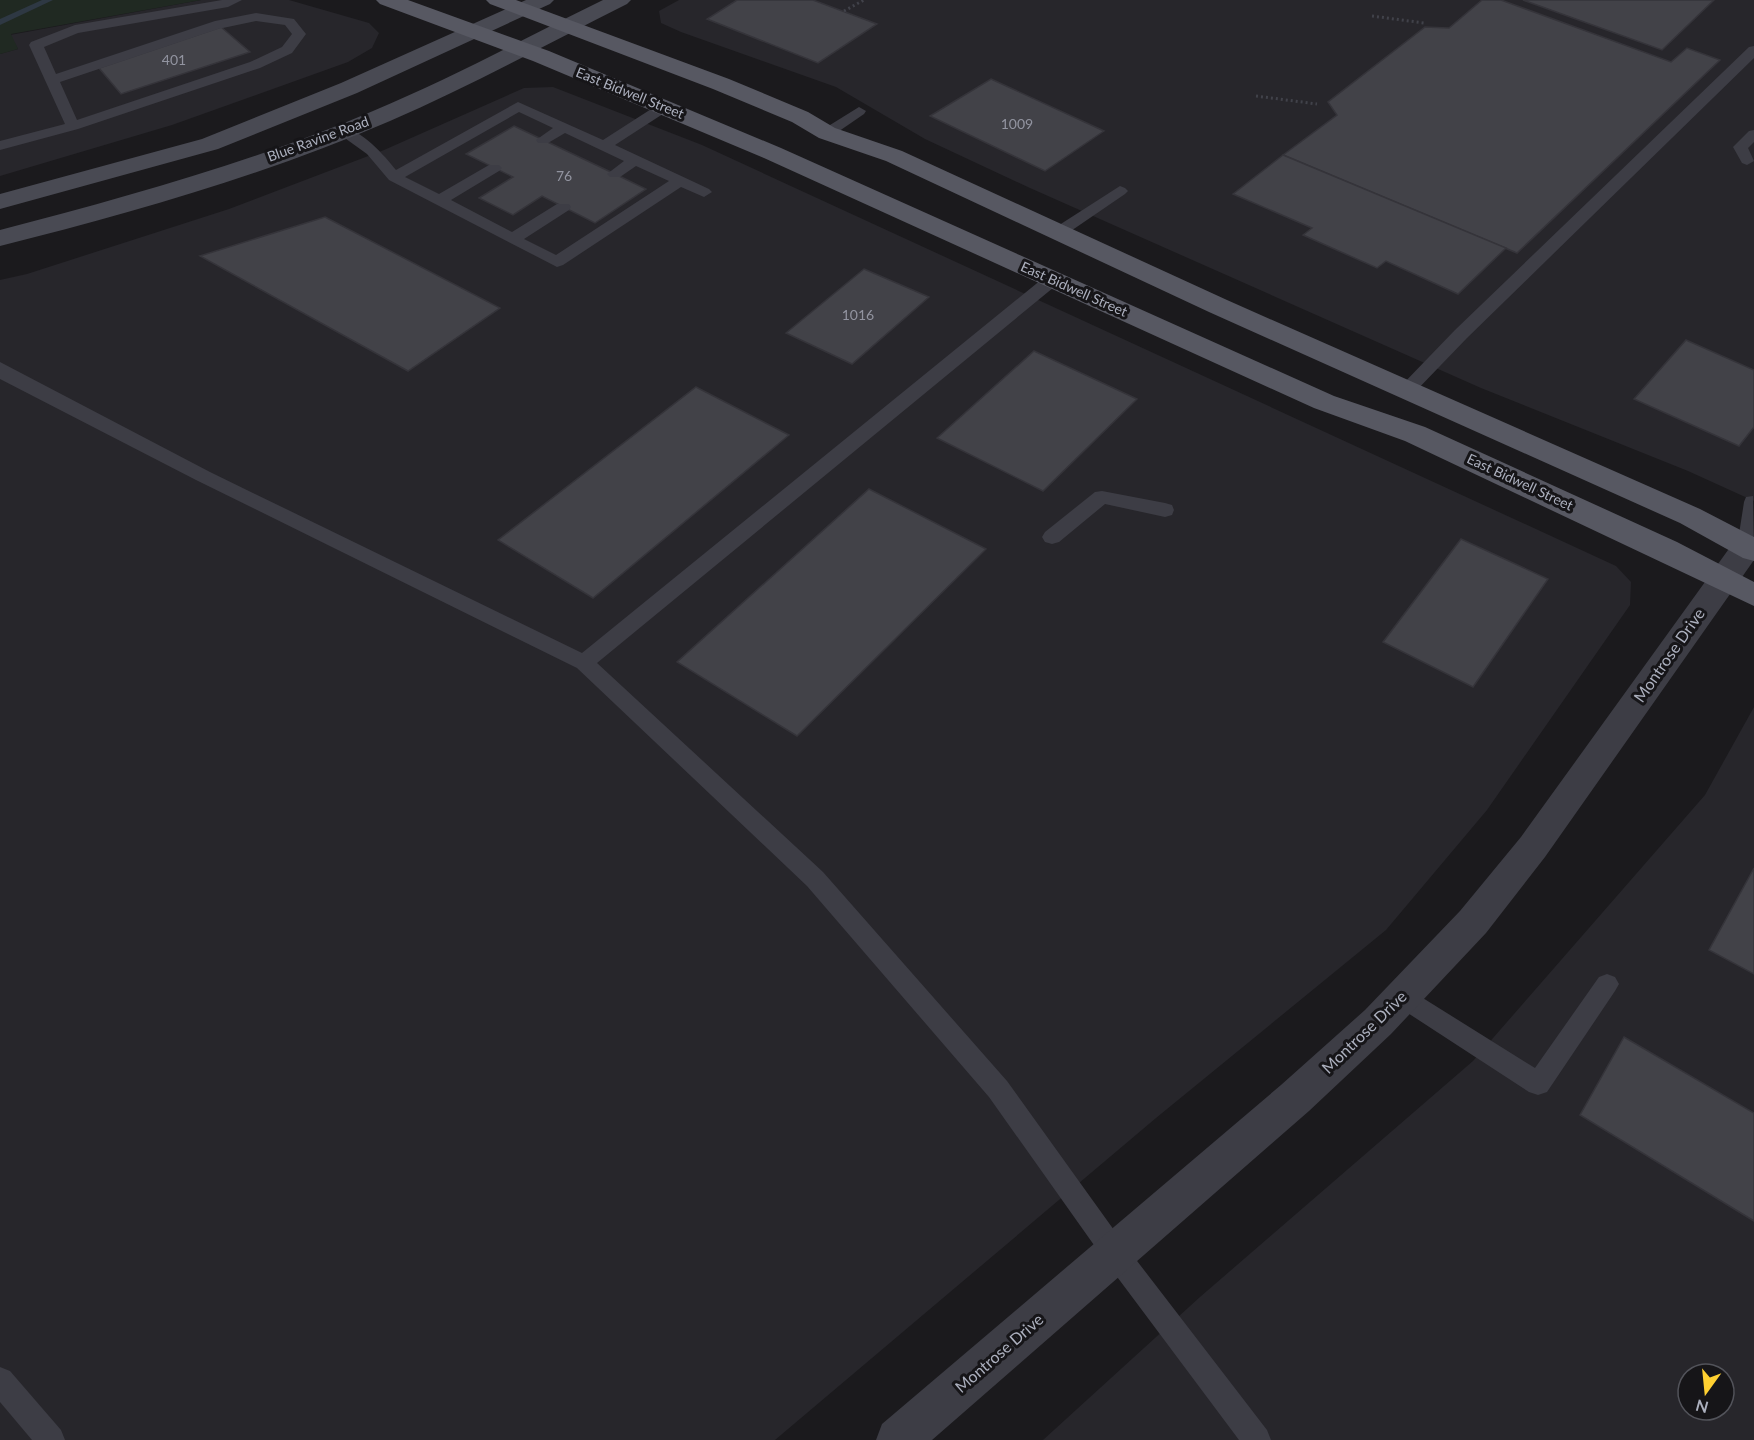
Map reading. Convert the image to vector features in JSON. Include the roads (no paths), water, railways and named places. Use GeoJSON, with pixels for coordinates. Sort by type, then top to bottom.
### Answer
{"type":"FeatureCollection","features":[{"type":"Feature","properties":{"kind":"main road","name":"East Bidwell Street"},"geometry":{"type":"LineString","coordinates":[[387,0],[474,31],[800,164],[1324,402],[1415,434],[1666,550],[1738,587]]}},
{"type":"Feature","properties":{"kind":"main road"},"geometry":{"type":"LineString","coordinates":[[497,0],[731,88],[800,117],[827,133],[894,156],[1752,546]]}},
{"type":"Feature","properties":{"kind":"main road"},"geometry":{"type":"LineString","coordinates":[[0,202],[210,144],[350,88],[543,0]]}},
{"type":"Feature","properties":{"kind":"main road","name":"Blue Ravine Road"},"geometry":{"type":"LineString","coordinates":[[0,238],[177,189],[342,131],[381,116],[620,0]]}},
{"type":"Feature","properties":{"kind":"main road"},"geometry":{"type":"LineString","coordinates":[[800,164],[865,180],[915,198],[1025,245],[1046,243],[1059,231]]}},
{"type":"Feature","properties":{"kind":"main road"},"geometry":{"type":"LineString","coordinates":[[1053,279],[1074,272],[1101,275],[1353,383],[1407,390]]}},
{"type":"Feature","properties":{"kind":"street","name":"Montrose Drive"},"geometry":{"type":"LineString","coordinates":[[898,1440],[1295,1098],[1402,997],[1473,922],[1738,587],[1752,546]]}},
{"type":"Feature","properties":{"kind":"lane"},"geometry":{"type":"LineString","coordinates":[[73,126],[36,45],[75,28],[235,0]]}},
{"type":"Feature","properties":{"kind":"lane"},"geometry":{"type":"LineString","coordinates":[[0,146],[73,126],[255,65],[287,50],[299,34],[289,22],[256,17],[215,25],[52,80]]}},
{"type":"Feature","properties":{"kind":"lane"},"geometry":{"type":"LineString","coordinates":[[1407,390],[1461,334],[1754,50]]}},
{"type":"Feature","properties":{"kind":"lane"},"geometry":{"type":"LineString","coordinates":[[394,177],[518,106],[704,192]]}},
{"type":"Feature","properties":{"kind":"lane"},"geometry":{"type":"LineString","coordinates":[[604,146],[664,107]]}},
{"type":"Feature","properties":{"kind":"lane"},"geometry":{"type":"LineString","coordinates":[[827,133],[860,111]]}},
{"type":"Feature","properties":{"kind":"lane"},"geometry":{"type":"LineString","coordinates":[[543,140],[564,127]]}},
{"type":"Feature","properties":{"kind":"lane"},"geometry":{"type":"LineString","coordinates":[[342,131],[372,151],[394,177],[556,262],[680,181]]}},
{"type":"Feature","properties":{"kind":"lane"},"geometry":{"type":"LineString","coordinates":[[1747,160],[1740,147],[1754,134]]}},
{"type":"Feature","properties":{"kind":"lane"},"geometry":{"type":"LineString","coordinates":[[615,174],[636,160]]}},
{"type":"Feature","properties":{"kind":"lane"},"geometry":{"type":"LineString","coordinates":[[439,201],[494,168]]}},
{"type":"Feature","properties":{"kind":"lane"},"geometry":{"type":"LineString","coordinates":[[1059,231],[1120,191]]}},
{"type":"Feature","properties":{"kind":"lane"},"geometry":{"type":"LineString","coordinates":[[513,239],[563,207]]}},
{"type":"Feature","properties":{"kind":"lane"},"geometry":{"type":"LineString","coordinates":[[584,663],[1053,279]]}},
{"type":"Feature","properties":{"kind":"lane"},"geometry":{"type":"LineString","coordinates":[[0,368],[5,374],[143,447],[584,663],[815,879],[998,1089],[1115,1253],[1257,1440]]}},
{"type":"Feature","properties":{"kind":"lane"},"geometry":{"type":"LineString","coordinates":[[1052,537],[1102,497],[1165,510]]}},
{"type":"Feature","properties":{"kind":"lane"},"geometry":{"type":"LineString","coordinates":[[1752,546],[1753,502]]}},
{"type":"Feature","properties":{"kind":"lane"},"geometry":{"type":"LineString","coordinates":[[1402,997],[1538,1084],[1607,984]]}},
{"type":"Feature","properties":{"kind":"lane"},"geometry":{"type":"LineString","coordinates":[[0,1381],[51,1440]]}},
{"type":"Feature","properties":{"kind":"waterway"},"geometry":{"type":"LineString","coordinates":[[0,22],[49,0]]}}]}
